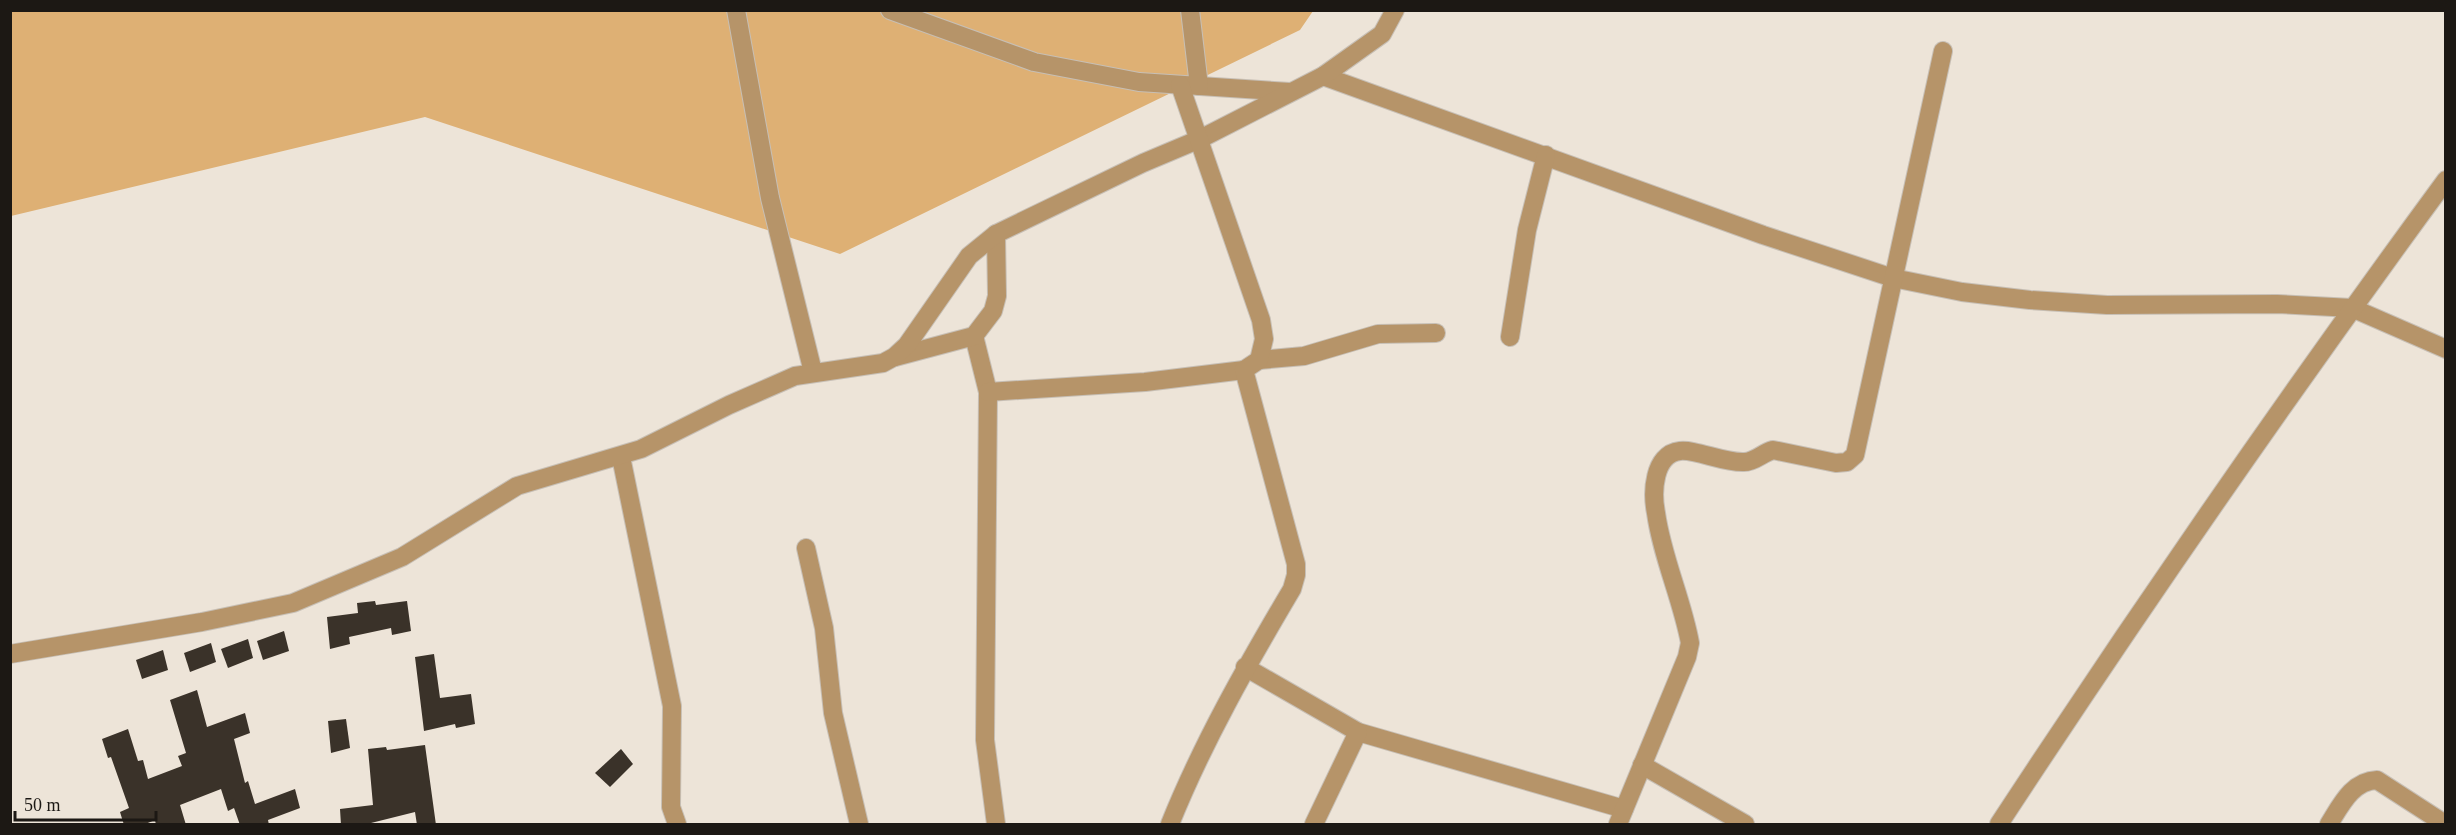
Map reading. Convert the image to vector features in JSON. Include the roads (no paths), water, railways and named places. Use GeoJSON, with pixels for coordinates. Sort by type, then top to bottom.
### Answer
{"type":"FeatureCollection","features":[{"type":"Feature","properties":{"kind":"street"},"geometry":{"type":"LineString","coordinates":[[736,10],[770,198],[813,372]]}},
{"type":"Feature","properties":{"kind":"street"},"geometry":{"type":"LineString","coordinates":[[890,10],[1035,62],[1139,82],[1291,92]]}},
{"type":"Feature","properties":{"kind":"street"},"geometry":{"type":"LineString","coordinates":[[1190,10],[1199,86]]}},
{"type":"Feature","properties":{"kind":"street"},"geometry":{"type":"LineString","coordinates":[[894,357],[907,345],[969,256],[996,234],[1143,163],[1200,139],[1323,76],[1382,34],[1395,10]]}},
{"type":"Feature","properties":{"kind":"street"},"geometry":{"type":"LineString","coordinates":[[1245,667],[1358,732],[1621,817],[1687,657],[1690,643],[1655,512],[1656,478],[1659,465],[1668,456],[1680,451],[1732,462],[1747,462],[1764,452],[1773,450],[1836,464],[1846,462],[1855,455],[1943,51]]}},
{"type":"Feature","properties":{"kind":"street"},"geometry":{"type":"LineString","coordinates":[[1323,76],[1763,235],[1893,278],[1962,292],[2030,300],[2107,305],[2277,303],[2352,308],[2445,349]]}},
{"type":"Feature","properties":{"kind":"street"},"geometry":{"type":"LineString","coordinates":[[1170,825],[1180,798],[1245,667],[1292,589],[1296,575],[1296,564],[1252,365],[1264,339],[1261,320],[1180,85]]}},
{"type":"Feature","properties":{"kind":"street"},"geometry":{"type":"LineString","coordinates":[[1510,337],[1527,230],[1546,155]]}},
{"type":"Feature","properties":{"kind":"street"},"geometry":{"type":"LineString","coordinates":[[1999,825],[2162,579],[2352,308],[2445,180]]}},
{"type":"Feature","properties":{"kind":"street"},"geometry":{"type":"LineString","coordinates":[[10,654],[202,622],[293,603],[402,557],[517,486],[621,457],[795,376],[883,363],[894,357],[974,336],[993,311],[997,296],[996,234]]}},
{"type":"Feature","properties":{"kind":"street"},"geometry":{"type":"LineString","coordinates":[[988,392],[1145,382],[1304,356],[1378,334],[1436,333]]}},
{"type":"Feature","properties":{"kind":"street"},"geometry":{"type":"LineString","coordinates":[[974,336],[988,392],[985,740],[996,825]]}},
{"type":"Feature","properties":{"kind":"street"},"geometry":{"type":"LineString","coordinates":[[621,457],[672,706],[671,807],[677,825]]}},
{"type":"Feature","properties":{"kind":"street"},"geometry":{"type":"LineString","coordinates":[[806,548],[824,628],[833,713],[859,825]]}},
{"type":"Feature","properties":{"kind":"street"},"geometry":{"type":"LineString","coordinates":[[1314,825],[1358,732]]}},
{"type":"Feature","properties":{"kind":"street"},"geometry":{"type":"LineString","coordinates":[[1642,765],[1744,825]]}},
{"type":"Feature","properties":{"kind":"street"},"geometry":{"type":"LineString","coordinates":[[2329,825],[2356,786],[2367,780],[2377,780],[2445,825]]}}]}
